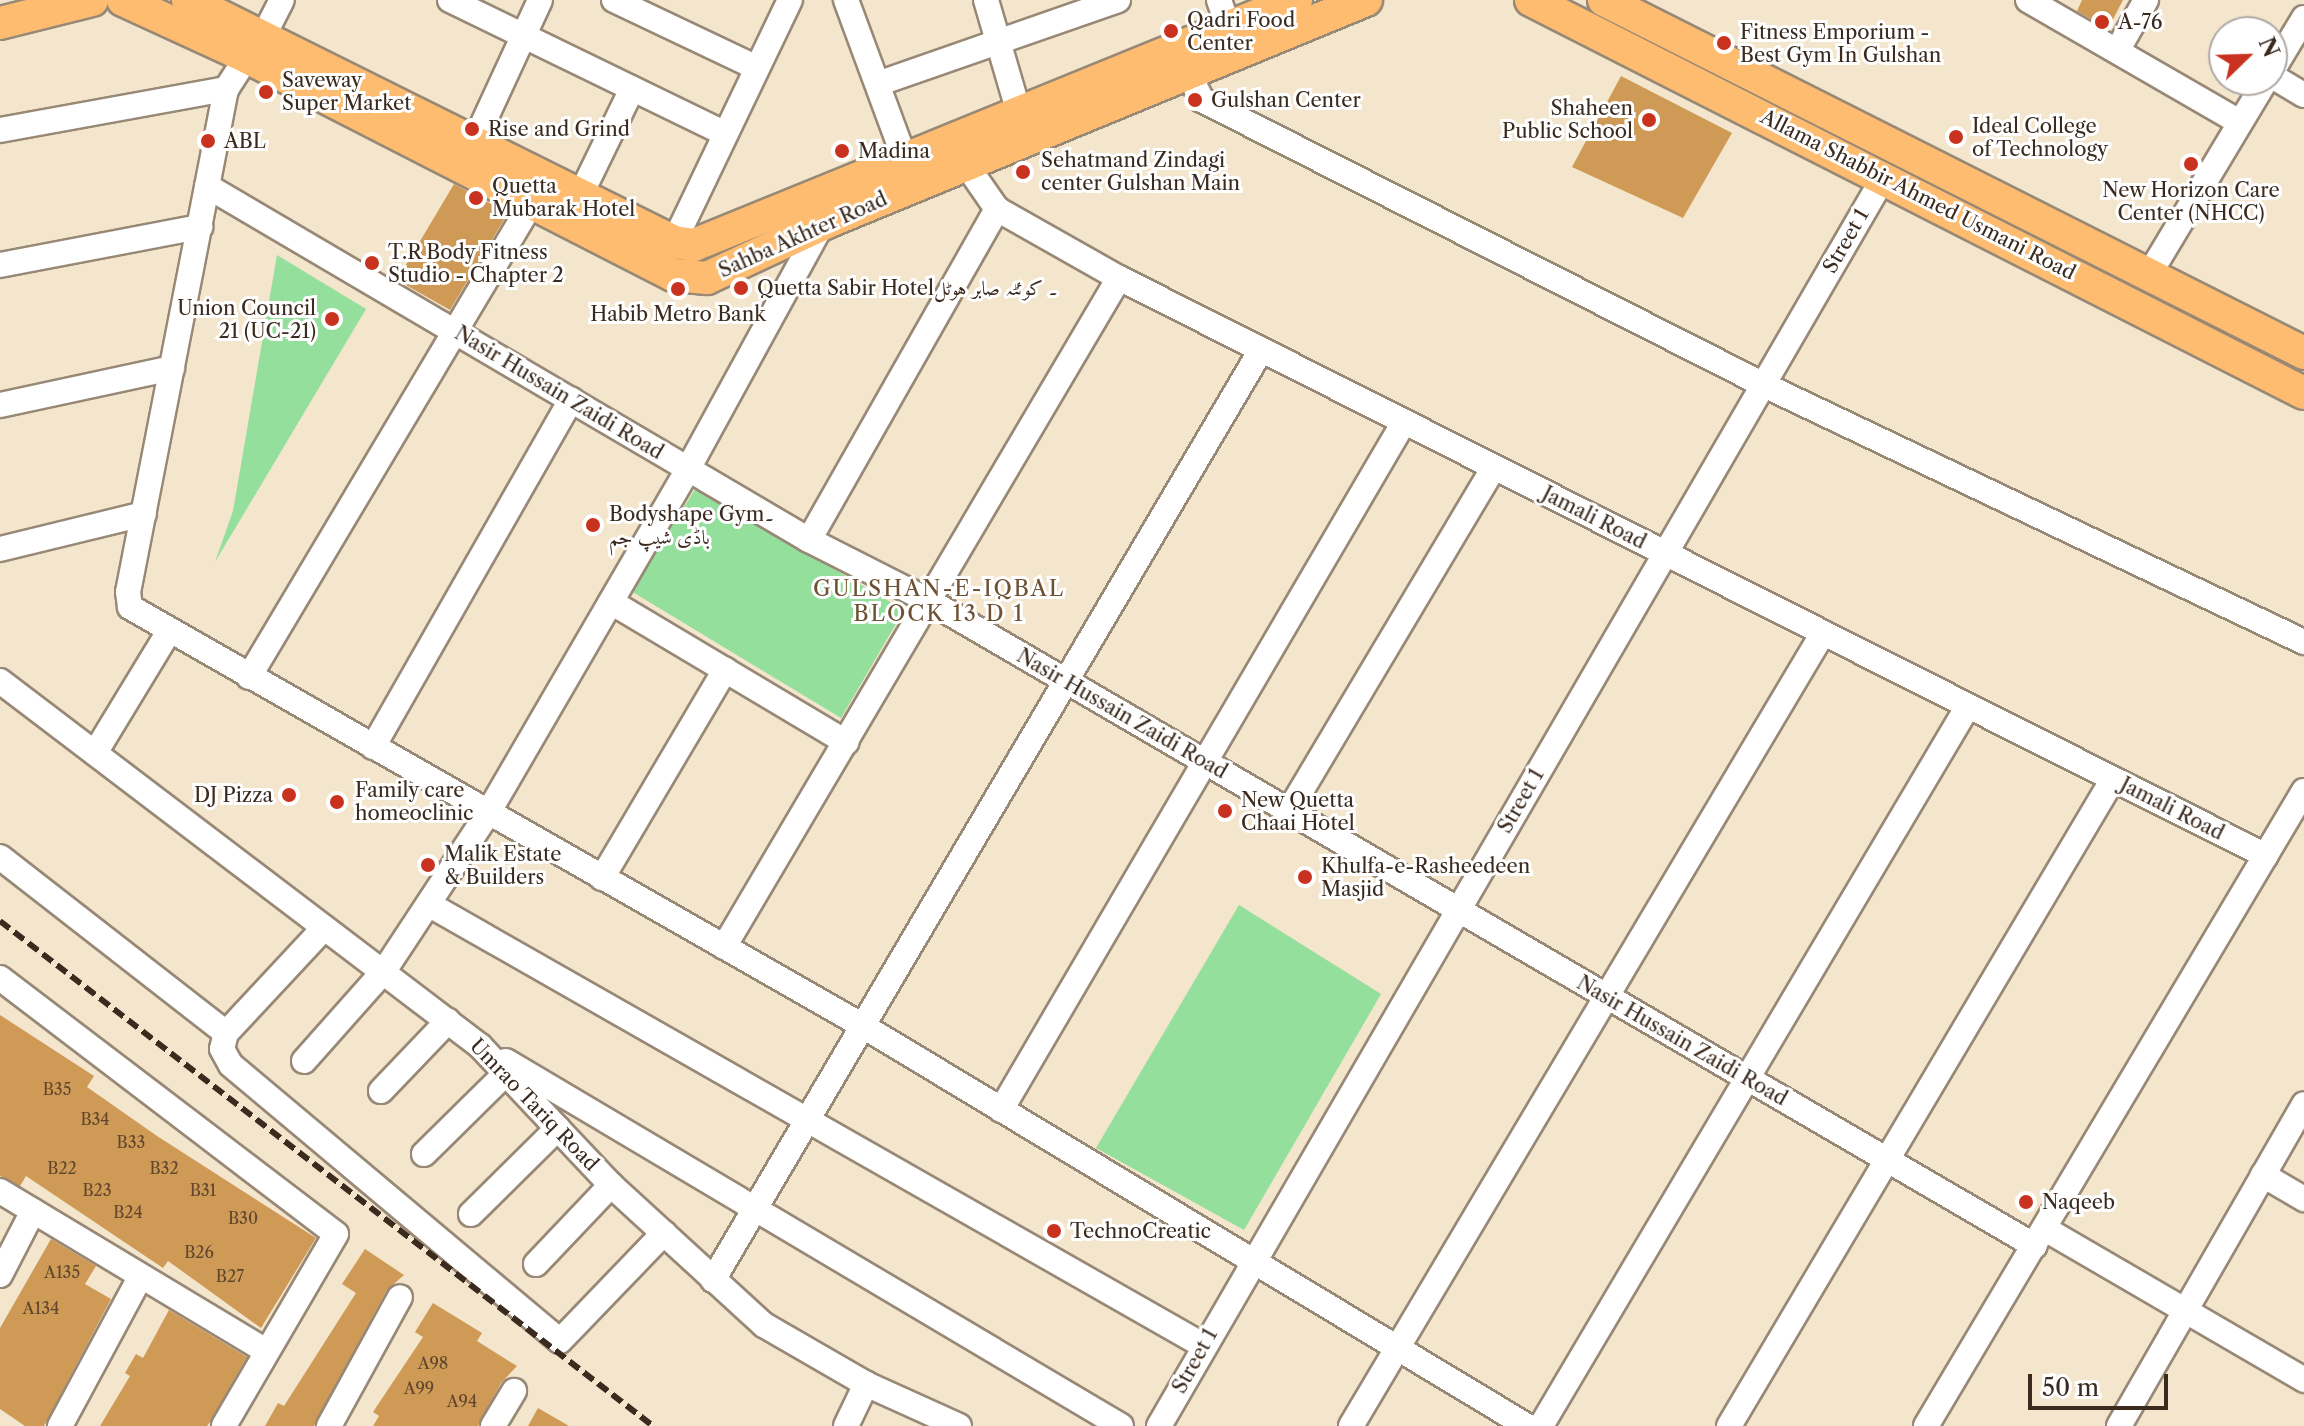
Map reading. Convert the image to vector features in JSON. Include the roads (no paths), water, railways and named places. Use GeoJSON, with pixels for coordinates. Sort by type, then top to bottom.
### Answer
{"type":"FeatureCollection","features":[{"type":"Feature","properties":{"kind":"main road"},"geometry":{"type":"LineString","coordinates":[[1,20],[92,0]]}},
{"type":"Feature","properties":{"kind":"main road","name":"Sahba Akhter Road"},"geometry":{"type":"LineString","coordinates":[[123,0],[256,46],[474,143],[674,242],[694,245],[822,210],[1182,62],[1224,15],[1296,0]]}},
{"type":"Feature","properties":{"kind":"main road","name":"Sahba Akhter Road"},"geometry":{"type":"LineString","coordinates":[[188,0],[256,46],[531,204],[673,275],[707,278],[906,162],[958,154],[1020,116],[1366,0]]}},
{"type":"Feature","properties":{"kind":"main road","name":"Allama Shabbir Ahmed Usmani Road"},"geometry":{"type":"LineString","coordinates":[[1531,0],[2304,393]]}},
{"type":"Feature","properties":{"kind":"main road","name":"Allama Shabbir Ahmed Usmani Road"},"geometry":{"type":"LineString","coordinates":[[1604,0],[2304,353]]}},
{"type":"Feature","properties":{"kind":"street"},"geometry":{"type":"LineString","coordinates":[[282,0],[256,46],[226,89],[128,592],[130,607],[168,633],[863,1026],[1527,1426]]}},
{"type":"Feature","properties":{"kind":"street"},"geometry":{"type":"LineString","coordinates":[[450,0],[724,133]]}},
{"type":"Feature","properties":{"kind":"street"},"geometry":{"type":"LineString","coordinates":[[474,143],[540,0]]}},
{"type":"Feature","properties":{"kind":"street"},"geometry":{"type":"LineString","coordinates":[[614,0],[757,68]]}},
{"type":"Feature","properties":{"kind":"street"},"geometry":{"type":"LineString","coordinates":[[674,242],[790,0]]}},
{"type":"Feature","properties":{"kind":"street"},"geometry":{"type":"LineString","coordinates":[[846,0],[880,83],[906,162]]}},
{"type":"Feature","properties":{"kind":"street"},"geometry":{"type":"LineString","coordinates":[[986,0],[1020,116]]}},
{"type":"Feature","properties":{"kind":"street"},"geometry":{"type":"LineString","coordinates":[[880,83],[1118,0]]}},
{"type":"Feature","properties":{"kind":"street"},"geometry":{"type":"LineString","coordinates":[[2028,0],[2238,121]]}},
{"type":"Feature","properties":{"kind":"street"},"geometry":{"type":"LineString","coordinates":[[2117,51],[2146,0]]}},
{"type":"Feature","properties":{"kind":"street"},"geometry":{"type":"LineString","coordinates":[[2288,46],[2304,18]]}},
{"type":"Feature","properties":{"kind":"street"},"geometry":{"type":"LineString","coordinates":[[1182,62],[1202,100],[1762,384],[2304,642]]}},
{"type":"Feature","properties":{"kind":"street"},"geometry":{"type":"LineString","coordinates":[[0,130],[226,89]]}},
{"type":"Feature","properties":{"kind":"street"},"geometry":{"type":"LineString","coordinates":[[581,194],[632,89]]}},
{"type":"Feature","properties":{"kind":"street"},"geometry":{"type":"LineString","coordinates":[[2150,273],[2255,96]]}},
{"type":"Feature","properties":{"kind":"street","name":"Jamali Road"},"geometry":{"type":"LineString","coordinates":[[958,154],[997,209],[1119,278],[2266,856]]}},
{"type":"Feature","properties":{"kind":"street","name":"Street 1"},"geometry":{"type":"LineString","coordinates":[[1159,1426],[1251,1261],[1458,911],[1662,552],[1884,177]]}},
{"type":"Feature","properties":{"kind":"street","name":"Nasir Hussain Zaidi Road"},"geometry":{"type":"LineString","coordinates":[[207,186],[809,540],[929,601],[1884,1158],[2187,1314],[2304,1380]]}},
{"type":"Feature","properties":{"kind":"street"},"geometry":{"type":"LineString","coordinates":[[249,677],[531,204]]}},
{"type":"Feature","properties":{"kind":"street"},"geometry":{"type":"LineString","coordinates":[[809,540],[997,209]]}},
{"type":"Feature","properties":{"kind":"street"},"geometry":{"type":"LineString","coordinates":[[304,1061],[384,971],[488,813],[688,469],[822,210]]}},
{"type":"Feature","properties":{"kind":"street"},"geometry":{"type":"LineString","coordinates":[[0,265],[200,227]]}},
{"type":"Feature","properties":{"kind":"street"},"geometry":{"type":"LineString","coordinates":[[724,947],[1119,278]]}},
{"type":"Feature","properties":{"kind":"street"},"geometry":{"type":"LineString","coordinates":[[713,1280],[1261,350]]}},
{"type":"Feature","properties":{"kind":"street"},"geometry":{"type":"LineString","coordinates":[[0,405],[172,368]]}},
{"type":"Feature","properties":{"kind":"street"},"geometry":{"type":"LineString","coordinates":[[373,747],[571,400]]}},
{"type":"Feature","properties":{"kind":"street"},"geometry":{"type":"LineString","coordinates":[[1001,1110],[1404,422]]}},
{"type":"Feature","properties":{"kind":"street"},"geometry":{"type":"LineString","coordinates":[[1289,811],[1494,467]]}},
{"type":"Feature","properties":{"kind":"street"},"geometry":{"type":"LineString","coordinates":[[0,549],[144,514]]}},
{"type":"Feature","properties":{"kind":"street"},"geometry":{"type":"LineString","coordinates":[[611,602],[846,742]]}},
{"type":"Feature","properties":{"kind":"street"},"geometry":{"type":"LineString","coordinates":[[95,753],[168,633]]}},
{"type":"Feature","properties":{"kind":"street"},"geometry":{"type":"LineString","coordinates":[[1351,1426],[1823,633]]}},
{"type":"Feature","properties":{"kind":"street"},"geometry":{"type":"LineString","coordinates":[[602,878],[725,670]]}},
{"type":"Feature","properties":{"kind":"street","name":"Umrao Tariq Road"},"geometry":{"type":"LineString","coordinates":[[0,681],[480,1046],[611,1185],[764,1325],[866,1384],[959,1426]]}},
{"type":"Feature","properties":{"kind":"street"},"geometry":{"type":"LineString","coordinates":[[1541,1426],[1744,1077],[1968,706]]}},
{"type":"Feature","properties":{"kind":"street"},"geometry":{"type":"LineString","coordinates":[[1729,1426],[1884,1158],[2113,779]]}},
{"type":"Feature","properties":{"kind":"street"},"geometry":{"type":"LineString","coordinates":[[1926,1426],[2266,856],[2295,824],[2304,791]]}},
{"type":"Feature","properties":{"kind":"street"},"geometry":{"type":"LineString","coordinates":[[0,857],[226,1033]]}},
{"type":"Feature","properties":{"kind":"street"},"geometry":{"type":"LineString","coordinates":[[430,905],[1204,1346]]}},
{"type":"Feature","properties":{"kind":"street"},"geometry":{"type":"LineString","coordinates":[[324,928],[226,1033],[222,1049],[231,1065],[560,1341],[664,1233]]}},
{"type":"Feature","properties":{"kind":"street"},"geometry":{"type":"LineString","coordinates":[[0,978],[336,1234],[224,1426]]}},
{"type":"Feature","properties":{"kind":"street"},"geometry":{"type":"LineString","coordinates":[[381,1091],[448,1021]]}},
{"type":"Feature","properties":{"kind":"street"},"geometry":{"type":"LineString","coordinates":[[480,1046],[1121,1426]]}},
{"type":"Feature","properties":{"kind":"street"},"geometry":{"type":"LineString","coordinates":[[424,1154],[506,1073]]}},
{"type":"Feature","properties":{"kind":"street"},"geometry":{"type":"LineString","coordinates":[[2119,1426],[2187,1314],[2304,1104]]}},
{"type":"Feature","properties":{"kind":"street"},"geometry":{"type":"LineString","coordinates":[[471,1214],[558,1128]]}},
{"type":"Feature","properties":{"kind":"street"},"geometry":{"type":"LineString","coordinates":[[2263,1175],[2304,1199]]}},
{"type":"Feature","properties":{"kind":"street"},"geometry":{"type":"LineString","coordinates":[[536,1264],[611,1185]]}},
{"type":"Feature","properties":{"kind":"street"},"geometry":{"type":"LineString","coordinates":[[0,1191],[139,1279],[266,1351]]}},
{"type":"Feature","properties":{"kind":"street"},"geometry":{"type":"LineString","coordinates":[[0,1275],[33,1211]]}},
{"type":"Feature","properties":{"kind":"street"},"geometry":{"type":"LineString","coordinates":[[60,1426],[139,1279]]}},
{"type":"Feature","properties":{"kind":"street"},"geometry":{"type":"LineString","coordinates":[[329,1426],[400,1297]]}},
{"type":"Feature","properties":{"kind":"street"},"geometry":{"type":"LineString","coordinates":[[846,1426],[866,1384]]}},
{"type":"Feature","properties":{"kind":"street"},"geometry":{"type":"LineString","coordinates":[[493,1426],[514,1391]]}},
{"type":"Feature","properties":{"kind":"railway"},"geometry":{"type":"LineString","coordinates":[[0,921],[653,1426]]}},
{"type":"Feature","properties":{"kind":"place","name":"A-76"},"geometry":{"type":"Point","coordinates":[2102,22]}},
{"type":"Feature","properties":{"kind":"place","name":"Qadri Food Center"},"geometry":{"type":"Point","coordinates":[1171,31]}},
{"type":"Feature","properties":{"kind":"place","name":"Fitness Emporium - Best Gym In Gulshan"},"geometry":{"type":"Point","coordinates":[1724,43]}},
{"type":"Feature","properties":{"kind":"place","name":"Saveway Super Market"},"geometry":{"type":"Point","coordinates":[266,92]}},
{"type":"Feature","properties":{"kind":"place","name":"Gulshan Center"},"geometry":{"type":"Point","coordinates":[1195,100]}},
{"type":"Feature","properties":{"kind":"place","name":"Shaheen Public School"},"geometry":{"type":"Point","coordinates":[1649,120]}},
{"type":"Feature","properties":{"kind":"place","name":"Rise and Grind"},"geometry":{"type":"Point","coordinates":[472,129]}},
{"type":"Feature","properties":{"kind":"place","name":"Ideal College of Technology"},"geometry":{"type":"Point","coordinates":[1956,137]}},
{"type":"Feature","properties":{"kind":"place","name":"ABL"},"geometry":{"type":"Point","coordinates":[208,141]}},
{"type":"Feature","properties":{"kind":"place","name":"Madina"},"geometry":{"type":"Point","coordinates":[842,151]}},
{"type":"Feature","properties":{"kind":"place","name":"New Horizon Care Center (NHCC)"},"geometry":{"type":"Point","coordinates":[2191,164]}},
{"type":"Feature","properties":{"kind":"place","name":"Sehatmand Zindagi center Gulshan Main"},"geometry":{"type":"Point","coordinates":[1023,172]}},
{"type":"Feature","properties":{"kind":"place","name":"Quetta Mubarak Hotel"},"geometry":{"type":"Point","coordinates":[476,198]}},
{"type":"Feature","properties":{"kind":"place","name":"T.R Body Fitness Studio - Chapter 2"},"geometry":{"type":"Point","coordinates":[372,263]}},
{"type":"Feature","properties":{"kind":"place","name":"Quetta Sabir Hotel۔ کوئٹہ صابر ہوٹل"},"geometry":{"type":"Point","coordinates":[741,288]}},
{"type":"Feature","properties":{"kind":"place","name":"Habib Metro Bank"},"geometry":{"type":"Point","coordinates":[678,289]}},
{"type":"Feature","properties":{"kind":"place","name":"Union Council 21 (UC-21)"},"geometry":{"type":"Point","coordinates":[332,319]}},
{"type":"Feature","properties":{"kind":"place","name":"Bodyshape Gym۔ باڈی شیپ جم"},"geometry":{"type":"Point","coordinates":[593,525]}},
{"type":"Feature","properties":{"kind":"place","name":"DJ Pizza"},"geometry":{"type":"Point","coordinates":[289,795]}},
{"type":"Feature","properties":{"kind":"place","name":"Family care homeoclinic"},"geometry":{"type":"Point","coordinates":[337,802]}},
{"type":"Feature","properties":{"kind":"place","name":"New Quetta Chaai Hotel"},"geometry":{"type":"Point","coordinates":[1225,811]}},
{"type":"Feature","properties":{"kind":"place","name":"Malik Estate & Builders"},"geometry":{"type":"Point","coordinates":[428,865]}},
{"type":"Feature","properties":{"kind":"place","name":"Khulfa-e-Rasheedeen Masjid"},"geometry":{"type":"Point","coordinates":[1305,877]}},
{"type":"Feature","properties":{"kind":"place","name":"Naqeeb"},"geometry":{"type":"Point","coordinates":[2026,1202]}},
{"type":"Feature","properties":{"kind":"place","name":"TechnoCreatic"},"geometry":{"type":"Point","coordinates":[1054,1231]}},
{"type":"Feature","properties":{"kind":"district","name":"GULSHAN-E-IQBAL BLOCK 13 D 1"},"geometry":{"type":"Point","coordinates":[939,600]}}]}
